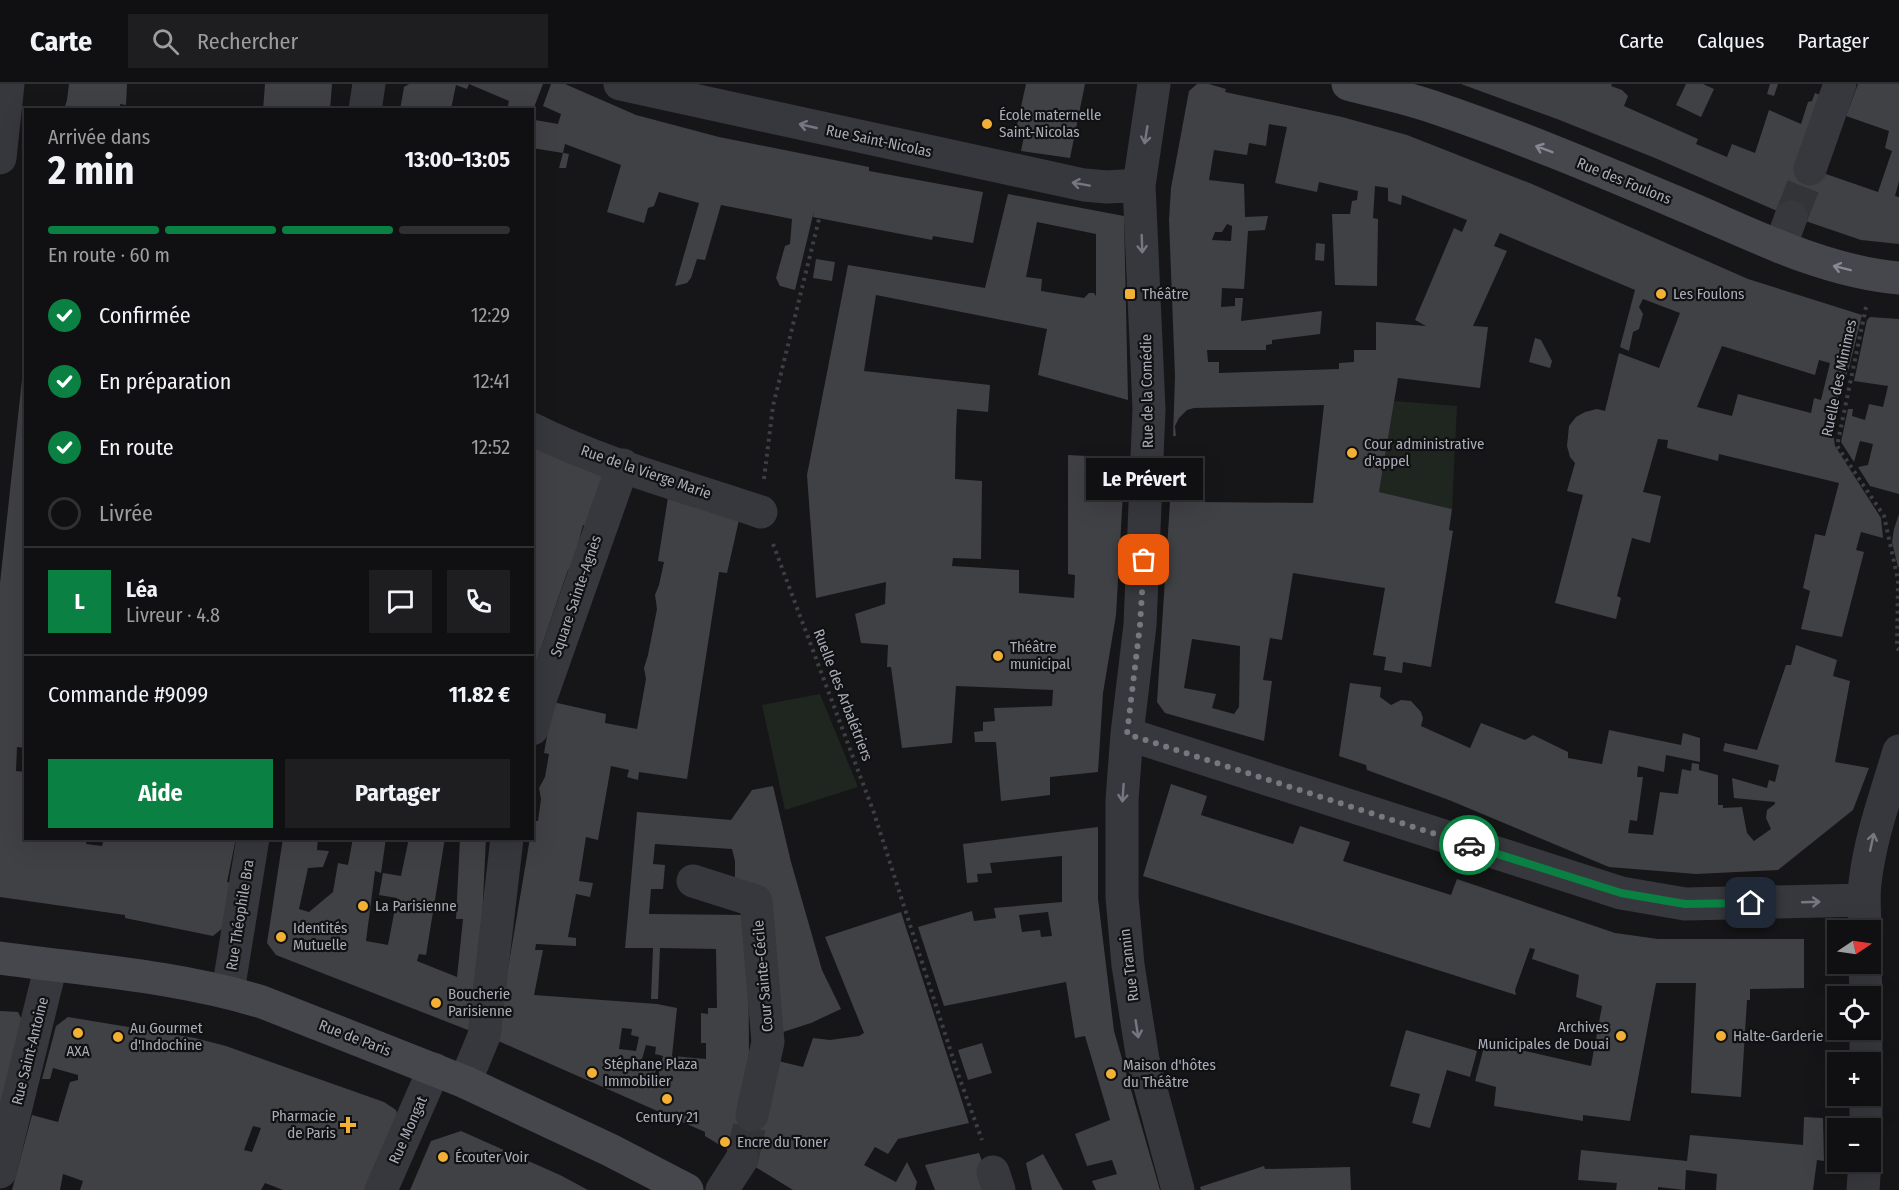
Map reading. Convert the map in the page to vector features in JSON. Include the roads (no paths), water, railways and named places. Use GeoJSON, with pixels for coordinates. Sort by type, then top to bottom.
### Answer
{"type":"FeatureCollection","features":[{"type":"Feature","properties":{"kind":"street"},"geometry":{"type":"LineString","coordinates":[[0,158],[8,84]]}},
{"type":"Feature","properties":{"kind":"street"},"geometry":{"type":"LineString","coordinates":[[365,108],[369,84]]}},
{"type":"Feature","properties":{"kind":"street","name":"Rue Saint-Nicolas"},"geometry":{"type":"LineString","coordinates":[[620,84],[1084,185],[1107,187],[1139,185]]}},
{"type":"Feature","properties":{"kind":"street","name":"Rue de la Comédie"},"geometry":{"type":"LineString","coordinates":[[1127,734],[1140,625],[1149,409],[1139,185],[1154,84]]}},
{"type":"Feature","properties":{"kind":"street","name":"Rue des Foulons"},"geometry":{"type":"LineString","coordinates":[[1348,84],[1434,107],[1588,165],[1786,232],[1828,264],[1885,277]]}},
{"type":"Feature","properties":{"kind":"street"},"geometry":{"type":"LineString","coordinates":[[1810,169],[1840,84]]}},
{"type":"Feature","properties":{"kind":"street","name":"Rue de la Vierge Marie"},"geometry":{"type":"LineString","coordinates":[[544,434],[623,465],[761,512]]}},
{"type":"Feature","properties":{"kind":"street","name":"Square Sainte-Agnès"},"geometry":{"type":"LineString","coordinates":[[534,722],[623,465]]}},
{"type":"Feature","properties":{"kind":"street"},"geometry":{"type":"LineString","coordinates":[[1127,734],[1621,893],[1685,904],[1865,915],[1865,884],[1875,831],[1899,752]]}},
{"type":"Feature","properties":{"kind":"street","name":"Rue Trannin"},"geometry":{"type":"LineString","coordinates":[[1127,734],[1122,800],[1121,858],[1127,953],[1143,1060],[1178,1190]]}},
{"type":"Feature","properties":{"kind":"street","name":"Rue Théophile Bra"},"geometry":{"type":"LineString","coordinates":[[228,991],[253,840]]}},
{"type":"Feature","properties":{"kind":"street"},"geometry":{"type":"LineString","coordinates":[[465,1082],[484,1035],[507,840]]}},
{"type":"Feature","properties":{"kind":"street","name":"Cour Sainte-Cécile"},"geometry":{"type":"LineString","coordinates":[[693,881],[756,901],[768,1042],[752,1115]]}},
{"type":"Feature","properties":{"kind":"street","name":"Rue de Paris"},"geometry":{"type":"LineString","coordinates":[[0,958],[179,981],[228,991],[262,1002],[465,1082],[610,1150],[687,1190]]}},
{"type":"Feature","properties":{"kind":"street","name":"Rue Saint-Antoine"},"geometry":{"type":"LineString","coordinates":[[0,1172],[51,965]]}},
{"type":"Feature","properties":{"kind":"street","name":"Rue Mongat"},"geometry":{"type":"LineString","coordinates":[[381,1190],[434,1069]]}},
{"type":"Feature","properties":{"kind":"street"},"geometry":{"type":"LineString","coordinates":[[722,1190],[742,1159]]}},
{"type":"Feature","properties":{"kind":"street"},"geometry":{"type":"LineString","coordinates":[[1863,1190],[1864,1172]]}},
{"type":"Feature","properties":{"kind":"tunnel"},"geometry":{"type":"LineString","coordinates":[[1791,217],[1810,169]]}},
{"type":"Feature","properties":{"kind":"tunnel"},"geometry":{"type":"LineString","coordinates":[[742,1159],[752,1115]]}},
{"type":"Feature","properties":{"kind":"place","name":"École maternelle Saint-Nicolas"},"geometry":{"type":"Point","coordinates":[987,124]}},
{"type":"Feature","properties":{"kind":"place","name":"Théâtre"},"geometry":{"type":"Point","coordinates":[1130,294]}},
{"type":"Feature","properties":{"kind":"place","name":"Les Foulons"},"geometry":{"type":"Point","coordinates":[1661,294]}},
{"type":"Feature","properties":{"kind":"place","name":"Cour administrative d'appel"},"geometry":{"type":"Point","coordinates":[1352,453]}},
{"type":"Feature","properties":{"kind":"place","name":"Le Prévert"},"geometry":{"type":"Point","coordinates":[1144,560]}},
{"type":"Feature","properties":{"kind":"place","name":"Théâtre municipal"},"geometry":{"type":"Point","coordinates":[998,656]}},
{"type":"Feature","properties":{"kind":"place","name":"La Parisienne"},"geometry":{"type":"Point","coordinates":[363,906]}},
{"type":"Feature","properties":{"kind":"place","name":"Identités Mutuelle"},"geometry":{"type":"Point","coordinates":[281,937]}},
{"type":"Feature","properties":{"kind":"place","name":"Boucherie Parisienne"},"geometry":{"type":"Point","coordinates":[436,1003]}},
{"type":"Feature","properties":{"kind":"place","name":"AXA"},"geometry":{"type":"Point","coordinates":[78,1033]}},
{"type":"Feature","properties":{"kind":"place","name":"Archives Municipales de Douai"},"geometry":{"type":"Point","coordinates":[1621,1036]}},
{"type":"Feature","properties":{"kind":"place","name":"Halte-Garderie"},"geometry":{"type":"Point","coordinates":[1721,1036]}},
{"type":"Feature","properties":{"kind":"place","name":"Au Gourmet d'Indochine"},"geometry":{"type":"Point","coordinates":[118,1037]}},
{"type":"Feature","properties":{"kind":"place","name":"Stéphane Plaza Immobilier"},"geometry":{"type":"Point","coordinates":[592,1073]}},
{"type":"Feature","properties":{"kind":"place","name":"Maison d'hôtes du Théâtre"},"geometry":{"type":"Point","coordinates":[1111,1074]}},
{"type":"Feature","properties":{"kind":"place","name":"Century 21"},"geometry":{"type":"Point","coordinates":[667,1099]}},
{"type":"Feature","properties":{"kind":"place","name":"Pharmacie de Paris"},"geometry":{"type":"Point","coordinates":[348,1125]}},
{"type":"Feature","properties":{"kind":"place","name":"Encre du Toner"},"geometry":{"type":"Point","coordinates":[725,1142]}},
{"type":"Feature","properties":{"kind":"place","name":"Écouter Voir"},"geometry":{"type":"Point","coordinates":[443,1157]}}]}
